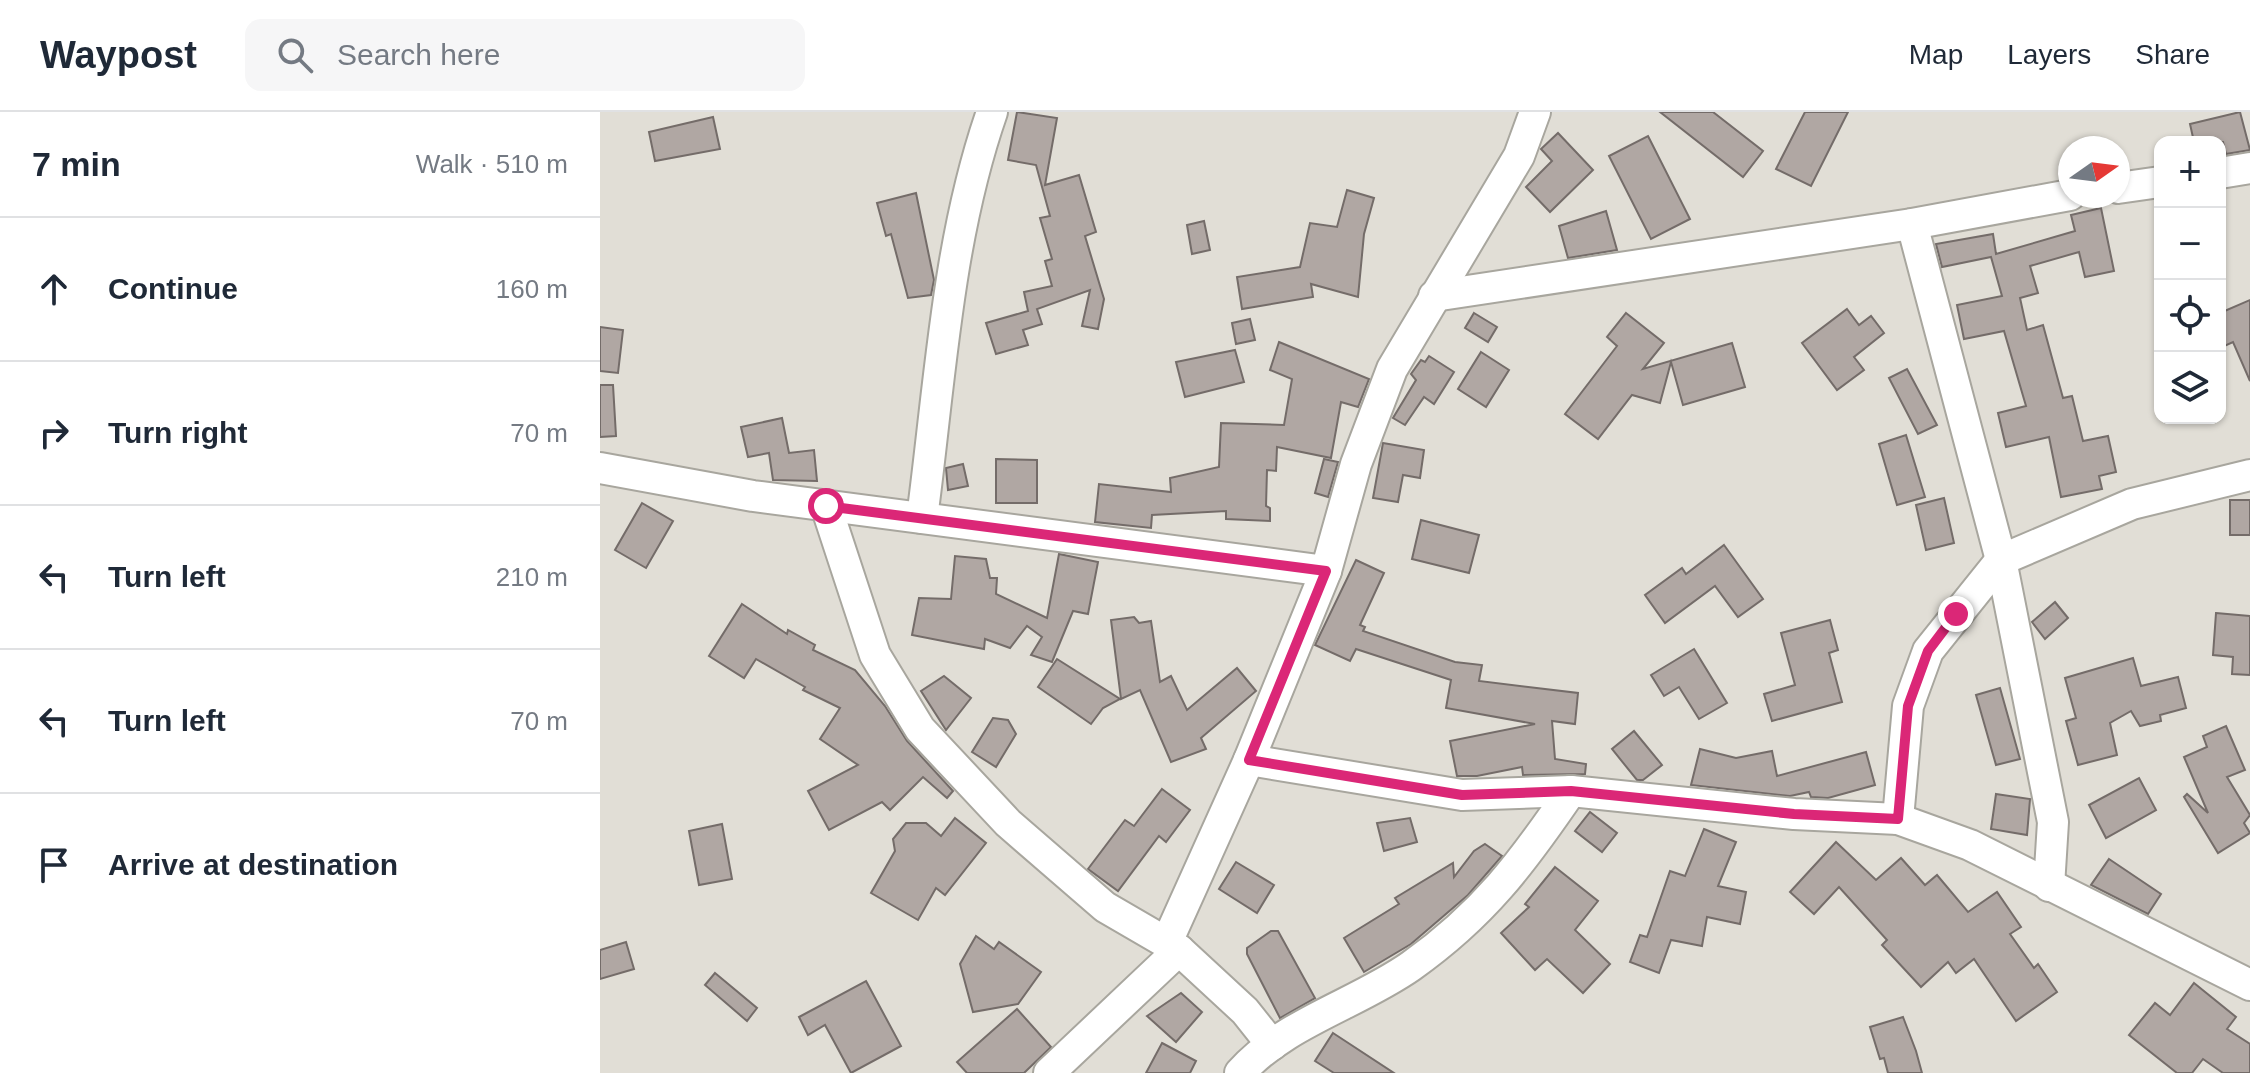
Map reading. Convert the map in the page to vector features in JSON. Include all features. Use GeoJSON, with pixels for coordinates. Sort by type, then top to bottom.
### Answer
{"type":"FeatureCollection","features":[{"type":"Feature","properties":{"kind":"street"},"geometry":{"type":"LineString","coordinates":[[922,518],[956,263],[975,161],[992,112]]}},
{"type":"Feature","properties":{"kind":"street"},"geometry":{"type":"LineString","coordinates":[[1049,1073],[1173,946],[1326,571],[1356,464],[1392,369],[1519,156],[1535,112]]}},
{"type":"Feature","properties":{"kind":"street"},"geometry":{"type":"LineString","coordinates":[[2226,172],[2250,168]]}},
{"type":"Feature","properties":{"kind":"street"},"geometry":{"type":"LineString","coordinates":[[2130,186],[2154,183]]}},
{"type":"Feature","properties":{"kind":"street"},"geometry":{"type":"LineString","coordinates":[[1434,296],[1912,224],[2058,197]]}},
{"type":"Feature","properties":{"kind":"street"},"geometry":{"type":"LineString","coordinates":[[1912,224],[2001,560],[2053,822],[2049,886]]}},
{"type":"Feature","properties":{"kind":"street"},"geometry":{"type":"LineString","coordinates":[[600,468],[826,506],[1326,571]]}},
{"type":"Feature","properties":{"kind":"street"},"geometry":{"type":"LineString","coordinates":[[1898,819],[1908,706],[1928,651],[2001,560],[2132,504],[2250,475]]}},
{"type":"Feature","properties":{"kind":"street"},"geometry":{"type":"LineString","coordinates":[[826,506],[875,655],[920,729],[1008,823],[1105,907],[1173,946],[1245,1011],[1272,1045]]}},
{"type":"Feature","properties":{"kind":"street"},"geometry":{"type":"LineString","coordinates":[[1249,760],[1462,795],[1571,791],[1794,814],[1898,819],[1970,845],[2250,985]]}},
{"type":"Feature","properties":{"kind":"street"},"geometry":{"type":"LineString","coordinates":[[1240,1073],[1272,1045],[1409,967],[1466,923],[1521,865],[1571,791]]}},
{"type":"Feature","properties":{"kind":"building"},"geometry":{"type":"Polygon","coordinates":[[[1017,112],[1057,118],[1045,185],[1079,175],[1096,232],[1085,236],[1104,299],[1098,329],[1082,326],[1090,290],[1037,309],[1042,324],[1023,330],[1028,345],[996,354],[986,323],[1028,311],[1024,292],[1052,286],[1045,261],[1052,259],[1040,218],[1050,216],[1036,165],[1008,160],[1017,112]]]}},
{"type":"Feature","properties":{"kind":"building"},"geometry":{"type":"Polygon","coordinates":[[[1660,112],[1713,112],[1763,151],[1743,177],[1660,112]]]}},
{"type":"Feature","properties":{"kind":"building"},"geometry":{"type":"Polygon","coordinates":[[[1805,112],[1848,112],[1811,186],[1776,169],[1805,112]]]}},
{"type":"Feature","properties":{"kind":"building"},"geometry":{"type":"Polygon","coordinates":[[[2240,112],[2250,150],[2226,154],[2226,136],[2193,136],[2190,124],[2240,112]]]}},
{"type":"Feature","properties":{"kind":"building"},"geometry":{"type":"Polygon","coordinates":[[[713,117],[720,149],[655,161],[649,132],[713,117]]]}},
{"type":"Feature","properties":{"kind":"building"},"geometry":{"type":"Polygon","coordinates":[[[1558,133],[1593,170],[1550,212],[1526,187],[1552,161],[1541,149],[1558,133]]]}},
{"type":"Feature","properties":{"kind":"building"},"geometry":{"type":"Polygon","coordinates":[[[1648,136],[1690,219],[1651,239],[1609,156],[1648,136]]]}},
{"type":"Feature","properties":{"kind":"building"},"geometry":{"type":"Polygon","coordinates":[[[1347,190],[1374,198],[1364,234],[1358,297],[1311,284],[1313,297],[1242,309],[1237,277],[1300,267],[1310,223],[1337,227],[1347,190]]]}},
{"type":"Feature","properties":{"kind":"building"},"geometry":{"type":"Polygon","coordinates":[[[916,193],[934,280],[931,295],[908,298],[891,234],[886,236],[877,203],[916,193]]]}},
{"type":"Feature","properties":{"kind":"building"},"geometry":{"type":"Polygon","coordinates":[[[2101,208],[2114,271],[2085,277],[2079,252],[2030,266],[2038,293],[2020,298],[2027,330],[2043,325],[2063,398],[2072,396],[2083,441],[2108,436],[2116,472],[2099,476],[2102,489],[2061,497],[2049,437],[2006,447],[1998,413],[2026,406],[2004,331],[1964,339],[1957,305],[2002,296],[1991,257],[1942,267],[1936,244],[1993,234],[1996,254],[2075,231],[2071,215],[2101,208]]]}},
{"type":"Feature","properties":{"kind":"building"},"geometry":{"type":"Polygon","coordinates":[[[1606,211],[1617,250],[1568,258],[1559,226],[1606,211]]]}},
{"type":"Feature","properties":{"kind":"building"},"geometry":{"type":"Polygon","coordinates":[[[1204,221],[1210,250],[1192,254],[1187,225],[1204,221]]]}},
{"type":"Feature","properties":{"kind":"building"},"geometry":{"type":"Polygon","coordinates":[[[2250,300],[2250,381],[2233,342],[2226,345],[2226,310],[2250,300]]]}},
{"type":"Feature","properties":{"kind":"building"},"geometry":{"type":"Polygon","coordinates":[[[1847,309],[1859,325],[1871,316],[1884,333],[1854,357],[1864,370],[1837,390],[1802,343],[1847,309]]]}},
{"type":"Feature","properties":{"kind":"building"},"geometry":{"type":"Polygon","coordinates":[[[1474,313],[1497,327],[1488,342],[1465,328],[1474,313]]]}},
{"type":"Feature","properties":{"kind":"building"},"geometry":{"type":"Polygon","coordinates":[[[1626,313],[1664,343],[1643,369],[1732,343],[1745,387],[1683,405],[1671,362],[1660,403],[1632,395],[1598,439],[1565,414],[1617,346],[1607,337],[1626,313]]]}},
{"type":"Feature","properties":{"kind":"building"},"geometry":{"type":"Polygon","coordinates":[[[1250,319],[1255,340],[1236,344],[1232,323],[1250,319]]]}},
{"type":"Feature","properties":{"kind":"building"},"geometry":{"type":"Polygon","coordinates":[[[600,327],[623,330],[618,373],[600,371],[600,327]]]}},
{"type":"Feature","properties":{"kind":"building"},"geometry":{"type":"Polygon","coordinates":[[[1279,342],[1369,379],[1358,407],[1341,402],[1331,458],[1277,447],[1276,471],[1267,470],[1266,506],[1270,508],[1270,521],[1226,519],[1226,511],[1152,515],[1151,528],[1095,522],[1099,484],[1171,492],[1170,478],[1219,467],[1221,423],[1284,425],[1292,379],[1270,370],[1279,342]]]}},
{"type":"Feature","properties":{"kind":"building"},"geometry":{"type":"Polygon","coordinates":[[[1235,350],[1244,382],[1185,397],[1176,362],[1235,350]]]}},
{"type":"Feature","properties":{"kind":"building"},"geometry":{"type":"Polygon","coordinates":[[[1481,352],[1509,370],[1486,407],[1458,389],[1481,352]]]}},
{"type":"Feature","properties":{"kind":"building"},"geometry":{"type":"Polygon","coordinates":[[[1429,356],[1454,372],[1434,404],[1424,397],[1405,425],[1393,418],[1416,380],[1411,374],[1421,360],[1425,362],[1429,356]]]}},
{"type":"Feature","properties":{"kind":"building"},"geometry":{"type":"Polygon","coordinates":[[[1907,369],[1937,425],[1918,434],[1889,378],[1907,369]]]}},
{"type":"Feature","properties":{"kind":"building"},"geometry":{"type":"Polygon","coordinates":[[[600,385],[613,385],[616,436],[600,437],[600,385]]]}},
{"type":"Feature","properties":{"kind":"building"},"geometry":{"type":"Polygon","coordinates":[[[782,418],[789,453],[814,450],[817,481],[773,480],[769,453],[748,457],[741,427],[782,418]]]}},
{"type":"Feature","properties":{"kind":"building"},"geometry":{"type":"Polygon","coordinates":[[[1906,435],[1925,497],[1897,505],[1879,444],[1906,435]]]}},
{"type":"Feature","properties":{"kind":"building"},"geometry":{"type":"Polygon","coordinates":[[[1383,443],[1424,450],[1420,478],[1403,475],[1398,502],[1373,498],[1383,443]]]}},
{"type":"Feature","properties":{"kind":"building"},"geometry":{"type":"Polygon","coordinates":[[[996,459],[1037,460],[1037,503],[996,503],[996,459]]]}},
{"type":"Feature","properties":{"kind":"building"},"geometry":{"type":"Polygon","coordinates":[[[1324,459],[1338,462],[1328,497],[1315,493],[1324,459]]]}},
{"type":"Feature","properties":{"kind":"building"},"geometry":{"type":"Polygon","coordinates":[[[963,464],[968,486],[948,490],[946,468],[963,464]]]}},
{"type":"Feature","properties":{"kind":"building"},"geometry":{"type":"Polygon","coordinates":[[[1944,498],[1954,543],[1926,550],[1916,505],[1944,498]]]}},
{"type":"Feature","properties":{"kind":"building"},"geometry":{"type":"Polygon","coordinates":[[[2230,500],[2250,500],[2250,535],[2230,535],[2230,500]]]}},
{"type":"Feature","properties":{"kind":"building"},"geometry":{"type":"Polygon","coordinates":[[[642,503],[673,521],[646,568],[615,550],[642,503]]]}},
{"type":"Feature","properties":{"kind":"building"},"geometry":{"type":"Polygon","coordinates":[[[1421,520],[1479,535],[1469,573],[1412,559],[1421,520]]]}},
{"type":"Feature","properties":{"kind":"building"},"geometry":{"type":"Polygon","coordinates":[[[1724,545],[1763,599],[1738,617],[1715,586],[1665,623],[1645,595],[1682,568],[1686,574],[1724,545]]]}},
{"type":"Feature","properties":{"kind":"building"},"geometry":{"type":"Polygon","coordinates":[[[1059,554],[1098,562],[1088,614],[1073,611],[1052,662],[1031,655],[1042,637],[1027,626],[1010,648],[985,639],[984,649],[912,635],[919,598],[951,599],[955,556],[986,559],[990,578],[997,578],[996,594],[1047,618],[1059,554]]]}},
{"type":"Feature","properties":{"kind":"building"},"geometry":{"type":"Polygon","coordinates":[[[1356,560],[1384,573],[1360,625],[1365,627],[1363,631],[1455,662],[1482,665],[1479,681],[1578,693],[1575,724],[1552,721],[1555,759],[1586,764],[1585,774],[1523,775],[1522,767],[1477,776],[1457,776],[1450,741],[1535,724],[1446,708],[1451,680],[1356,649],[1350,661],[1315,645],[1356,560]]]}},
{"type":"Feature","properties":{"kind":"building"},"geometry":{"type":"Polygon","coordinates":[[[2055,602],[2068,618],[2045,639],[2032,622],[2055,602]]]}},
{"type":"Feature","properties":{"kind":"building"},"geometry":{"type":"Polygon","coordinates":[[[742,604],[787,634],[788,630],[815,645],[813,650],[855,670],[885,706],[907,741],[953,791],[947,798],[923,777],[890,810],[882,802],[829,830],[808,791],[858,765],[820,739],[840,708],[803,690],[805,687],[756,659],[744,678],[709,656],[742,604]]]}},
{"type":"Feature","properties":{"kind":"building"},"geometry":{"type":"Polygon","coordinates":[[[2216,613],[2250,616],[2250,675],[2232,674],[2233,657],[2213,655],[2216,613]]]}},
{"type":"Feature","properties":{"kind":"building"},"geometry":{"type":"Polygon","coordinates":[[[1134,617],[1139,623],[1151,621],[1160,682],[1171,676],[1187,710],[1237,668],[1256,691],[1201,738],[1206,749],[1171,762],[1140,690],[1121,699],[1111,620],[1134,617]]]}},
{"type":"Feature","properties":{"kind":"building"},"geometry":{"type":"Polygon","coordinates":[[[1830,620],[1838,650],[1829,653],[1842,702],[1772,721],[1764,694],[1795,685],[1781,633],[1830,620]]]}},
{"type":"Feature","properties":{"kind":"building"},"geometry":{"type":"Polygon","coordinates":[[[1694,649],[1727,703],[1699,719],[1679,687],[1664,696],[1651,675],[1694,649]]]}},
{"type":"Feature","properties":{"kind":"building"},"geometry":{"type":"Polygon","coordinates":[[[2133,658],[2141,686],[2178,677],[2186,708],[2160,715],[2161,721],[2140,726],[2131,711],[2110,723],[2117,755],[2078,765],[2066,721],[2076,718],[2065,678],[2133,658]]]}},
{"type":"Feature","properties":{"kind":"building"},"geometry":{"type":"Polygon","coordinates":[[[1057,659],[1120,699],[1103,708],[1091,724],[1038,687],[1057,659]]]}},
{"type":"Feature","properties":{"kind":"building"},"geometry":{"type":"Polygon","coordinates":[[[944,676],[971,698],[946,730],[921,691],[944,676]]]}},
{"type":"Feature","properties":{"kind":"building"},"geometry":{"type":"Polygon","coordinates":[[[2000,688],[2020,759],[1996,765],[1976,695],[2000,688]]]}},
{"type":"Feature","properties":{"kind":"building"},"geometry":{"type":"Polygon","coordinates":[[[993,718],[1008,720],[1016,734],[996,767],[972,752],[993,718]]]}},
{"type":"Feature","properties":{"kind":"building"},"geometry":{"type":"Polygon","coordinates":[[[2226,726],[2245,770],[2227,777],[2250,815],[2244,823],[2250,833],[2218,853],[2184,797],[2187,794],[2208,813],[2184,757],[2207,747],[2203,736],[2226,726]]]}},
{"type":"Feature","properties":{"kind":"building"},"geometry":{"type":"Polygon","coordinates":[[[1634,731],[1662,765],[1643,780],[1637,780],[1612,749],[1634,731]]]}},
{"type":"Feature","properties":{"kind":"building"},"geometry":{"type":"Polygon","coordinates":[[[1700,749],[1736,758],[1772,751],[1777,776],[1866,752],[1875,785],[1828,798],[1811,797],[1809,792],[1790,796],[1691,785],[1700,749]]]}},
{"type":"Feature","properties":{"kind":"building"},"geometry":{"type":"Polygon","coordinates":[[[2139,778],[2156,810],[2106,838],[2089,805],[2139,778]]]}},
{"type":"Feature","properties":{"kind":"building"},"geometry":{"type":"Polygon","coordinates":[[[1162,789],[1190,810],[1166,842],[1159,836],[1118,891],[1088,869],[1125,820],[1134,826],[1162,789]]]}},
{"type":"Feature","properties":{"kind":"building"},"geometry":{"type":"Polygon","coordinates":[[[1996,794],[2030,799],[2027,835],[1991,829],[1996,794]]]}},
{"type":"Feature","properties":{"kind":"building"},"geometry":{"type":"Polygon","coordinates":[[[1590,812],[1617,833],[1602,852],[1575,831],[1590,812]]]}},
{"type":"Feature","properties":{"kind":"building"},"geometry":{"type":"Polygon","coordinates":[[[955,818],[986,843],[945,895],[936,888],[918,920],[871,893],[895,851],[893,839],[906,823],[926,823],[941,836],[955,818]]]}},
{"type":"Feature","properties":{"kind":"building"},"geometry":{"type":"Polygon","coordinates":[[[1410,818],[1417,842],[1384,851],[1377,823],[1410,818]]]}},
{"type":"Feature","properties":{"kind":"building"},"geometry":{"type":"Polygon","coordinates":[[[722,824],[732,879],[699,885],[689,831],[722,824]]]}},
{"type":"Feature","properties":{"kind":"building"},"geometry":{"type":"Polygon","coordinates":[[[1704,829],[1736,842],[1718,886],[1746,892],[1740,924],[1707,917],[1702,946],[1671,940],[1659,973],[1630,962],[1640,935],[1647,937],[1670,871],[1685,876],[1704,829]]]}},
{"type":"Feature","properties":{"kind":"building"},"geometry":{"type":"Polygon","coordinates":[[[1836,842],[1876,880],[1901,858],[1925,885],[1937,875],[1968,912],[1997,892],[2021,927],[2010,934],[2034,968],[2038,964],[2057,992],[2016,1021],[1974,959],[1956,973],[1948,962],[1921,987],[1882,945],[1887,940],[1839,887],[1814,914],[1790,892],[1836,842]]]}},
{"type":"Feature","properties":{"kind":"building"},"geometry":{"type":"Polygon","coordinates":[[[1485,844],[1502,856],[1468,895],[1411,944],[1364,972],[1344,938],[1399,904],[1395,898],[1453,863],[1454,877],[1474,851],[1485,844]]]}},
{"type":"Feature","properties":{"kind":"building"},"geometry":{"type":"Polygon","coordinates":[[[2109,859],[2161,894],[2148,914],[2091,885],[2109,859]]]}},
{"type":"Feature","properties":{"kind":"building"},"geometry":{"type":"Polygon","coordinates":[[[1236,862],[1274,885],[1257,913],[1219,889],[1236,862]]]}},
{"type":"Feature","properties":{"kind":"building"},"geometry":{"type":"Polygon","coordinates":[[[1555,867],[1598,901],[1575,930],[1610,964],[1583,993],[1547,959],[1535,970],[1501,933],[1529,907],[1525,904],[1555,867]]]}},
{"type":"Feature","properties":{"kind":"building"},"geometry":{"type":"Polygon","coordinates":[[[1271,931],[1278,931],[1315,998],[1280,1018],[1247,954],[1247,948],[1271,931]]]}},
{"type":"Feature","properties":{"kind":"building"},"geometry":{"type":"Polygon","coordinates":[[[976,936],[994,949],[999,942],[1041,972],[1018,1004],[973,1012],[960,964],[976,936]]]}},
{"type":"Feature","properties":{"kind":"building"},"geometry":{"type":"Polygon","coordinates":[[[626,942],[634,969],[600,979],[600,950],[626,942]]]}},
{"type":"Feature","properties":{"kind":"building"},"geometry":{"type":"Polygon","coordinates":[[[715,973],[757,1008],[747,1021],[705,985],[715,973]]]}},
{"type":"Feature","properties":{"kind":"building"},"geometry":{"type":"Polygon","coordinates":[[[866,981],[901,1046],[851,1073],[825,1025],[808,1035],[799,1017],[866,981]]]}},
{"type":"Feature","properties":{"kind":"building"},"geometry":{"type":"Polygon","coordinates":[[[2194,983],[2236,1017],[2227,1029],[2250,1044],[2250,1073],[2223,1073],[2203,1059],[2192,1073],[2177,1073],[2129,1035],[2155,1003],[2170,1015],[2194,983]]]}},
{"type":"Feature","properties":{"kind":"building"},"geometry":{"type":"Polygon","coordinates":[[[1181,993],[1202,1012],[1176,1042],[1147,1016],[1181,993]]]}},
{"type":"Feature","properties":{"kind":"building"},"geometry":{"type":"Polygon","coordinates":[[[1017,1009],[1051,1047],[1024,1073],[967,1073],[957,1062],[1017,1009]]]}},
{"type":"Feature","properties":{"kind":"building"},"geometry":{"type":"Polygon","coordinates":[[[1903,1017],[1922,1073],[1888,1073],[1884,1058],[1880,1059],[1870,1027],[1903,1017]]]}},
{"type":"Feature","properties":{"kind":"building"},"geometry":{"type":"Polygon","coordinates":[[[1333,1033],[1394,1073],[1334,1073],[1315,1061],[1333,1033]]]}},
{"type":"Feature","properties":{"kind":"building"},"geometry":{"type":"Polygon","coordinates":[[[1162,1043],[1196,1061],[1190,1073],[1146,1073],[1162,1043]]]}},
{"type":"Feature","properties":{"kind":"route"},"geometry":{"type":"LineString","coordinates":[[826,506],[1326,571],[1249,760],[1462,795],[1571,791],[1794,814],[1898,819],[1908,706],[1928,651],[1956,614]]}}]}
